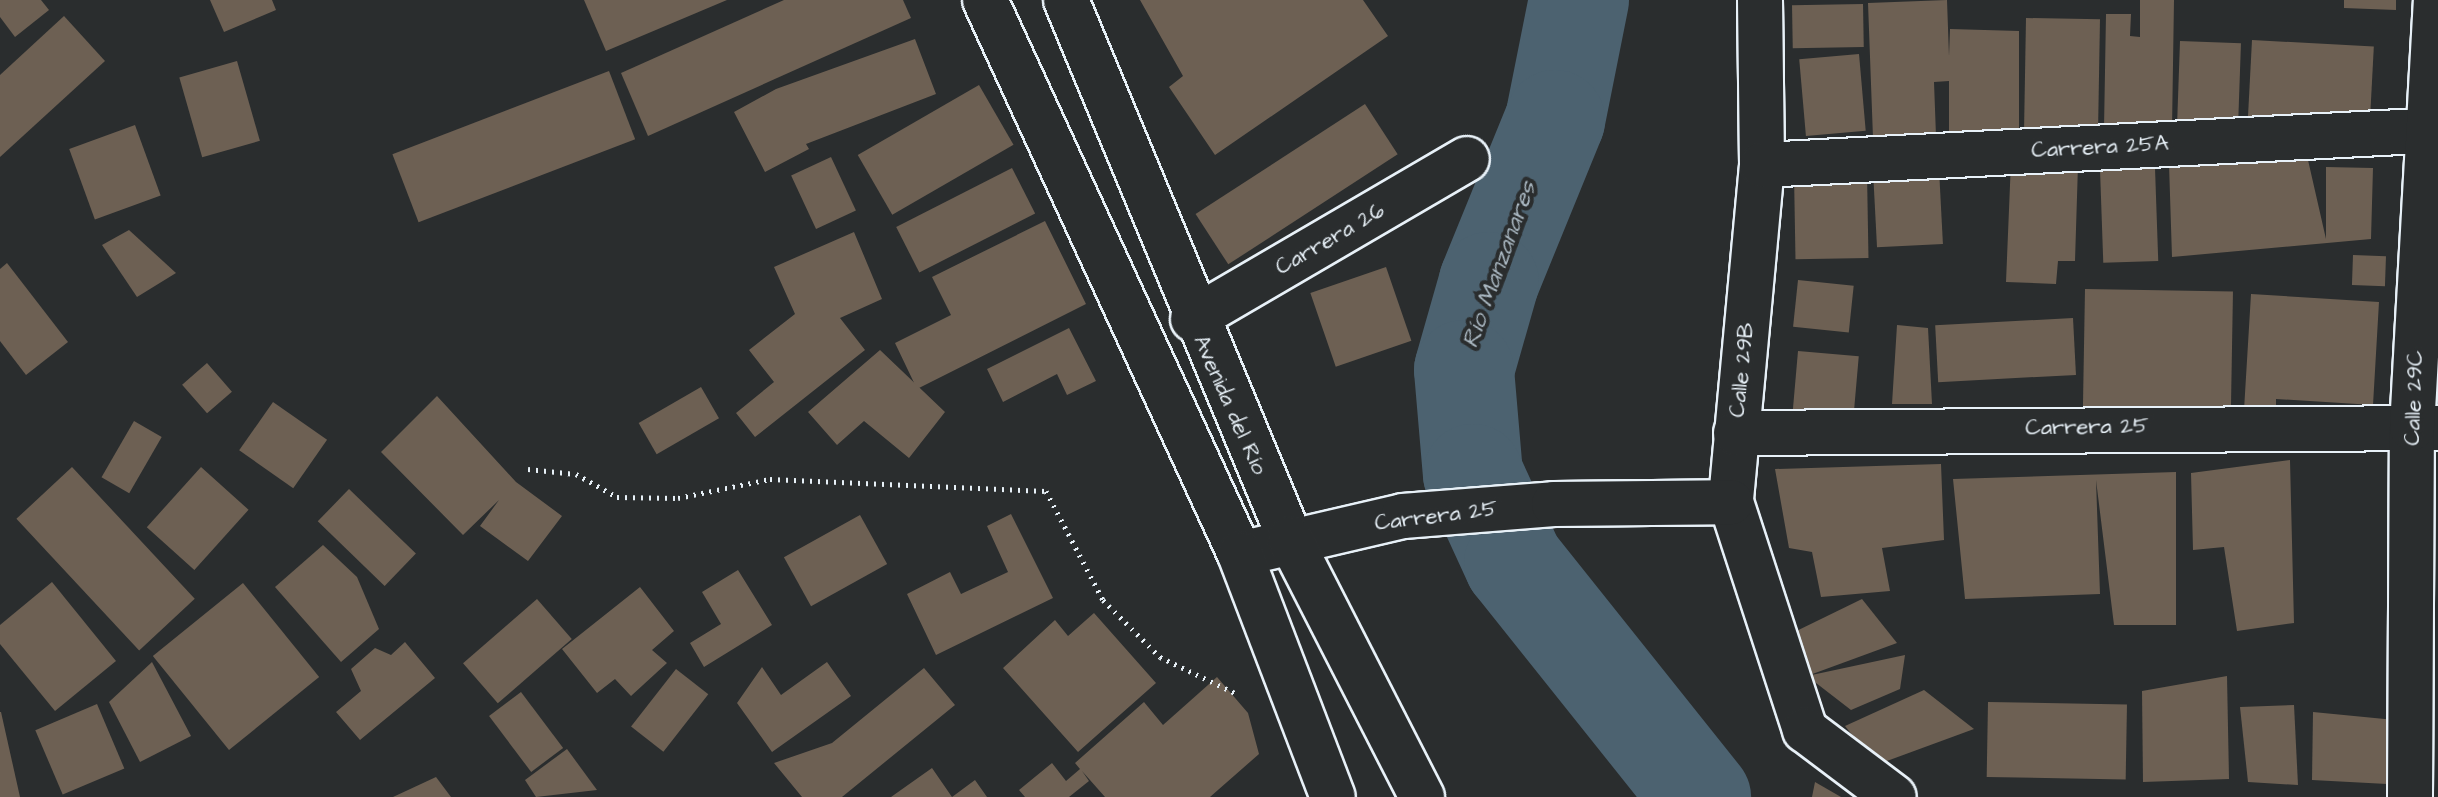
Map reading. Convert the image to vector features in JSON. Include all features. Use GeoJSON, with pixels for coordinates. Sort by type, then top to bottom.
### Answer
{"type":"FeatureCollection","features":[{"type":"Feature","properties":{"kind":"street"},"geometry":{"type":"LineString","coordinates":[[985,0],[1240,554],[1278,662],[1333,797]]}},
{"type":"Feature","properties":{"kind":"street","name":"Avenida del Río"},"geometry":{"type":"LineString","coordinates":[[1066,0],[1193,319],[1290,539],[1422,797]]}},
{"type":"Feature","properties":{"kind":"street","name":"Calle 29B"},"geometry":{"type":"LineString","coordinates":[[1760,0],[1762,165],[1731,502],[1805,730],[1894,797]]}},
{"type":"Feature","properties":{"kind":"street","name":"Calle 29C"},"geometry":{"type":"LineString","coordinates":[[2410,797],[2425,428],[2436,0]]}},
{"type":"Feature","properties":{"kind":"street","name":"Carrera 25A"},"geometry":{"type":"LineString","coordinates":[[1762,165],[2433,130]]}},
{"type":"Feature","properties":{"kind":"street","name":"Carrera 26"},"geometry":{"type":"LineString","coordinates":[[1193,319],[1467,159]]}},
{"type":"Feature","properties":{"kind":"street","name":"Carrera 25"},"geometry":{"type":"LineString","coordinates":[[1736,433],[2425,428]]}},
{"type":"Feature","properties":{"kind":"street","name":"Carrera 25"},"geometry":{"type":"LineString","coordinates":[[1240,554],[1290,539],[1403,516],[1554,504],[1731,502]]}},
{"type":"Feature","properties":{"kind":"path"},"geometry":{"type":"LineString","coordinates":[[528,469],[576,474],[617,497],[678,498],[770,479],[1046,491],[1103,600],[1160,657],[1239,695],[1278,662]]}},
{"type":"Feature","properties":{"kind":"building"},"geometry":{"type":"Polygon","coordinates":[[[0,0],[41,0],[49,10],[15,37],[0,17],[0,0]]]}},
{"type":"Feature","properties":{"kind":"building"},"geometry":{"type":"Polygon","coordinates":[[[210,0],[272,0],[276,10],[224,32],[210,0]]]}},
{"type":"Feature","properties":{"kind":"building"},"geometry":{"type":"Polygon","coordinates":[[[584,0],[727,0],[606,51],[584,0]]]}},
{"type":"Feature","properties":{"kind":"building"},"geometry":{"type":"Polygon","coordinates":[[[784,0],[903,0],[911,18],[648,136],[621,73],[784,0]]]}},
{"type":"Feature","properties":{"kind":"building"},"geometry":{"type":"Polygon","coordinates":[[[1140,0],[1363,0],[1388,36],[1215,155],[1169,87],[1183,76],[1140,0]]]}},
{"type":"Feature","properties":{"kind":"building"},"geometry":{"type":"Polygon","coordinates":[[[1947,0],[1949,56],[1950,29],[2019,31],[2019,132],[1949,131],[1949,81],[1934,82],[1936,136],[1873,138],[1868,3],[1947,0]]]}},
{"type":"Feature","properties":{"kind":"building"},"geometry":{"type":"Polygon","coordinates":[[[2140,0],[2174,0],[2172,129],[2104,128],[2106,14],[2131,14],[2130,36],[2140,37],[2140,0]]]}},
{"type":"Feature","properties":{"kind":"building"},"geometry":{"type":"Polygon","coordinates":[[[2344,0],[2396,0],[2396,10],[2344,8],[2344,0]]]}},
{"type":"Feature","properties":{"kind":"building"},"geometry":{"type":"Polygon","coordinates":[[[1863,4],[1864,47],[1793,48],[1792,5],[1863,4]]]}},
{"type":"Feature","properties":{"kind":"building"},"geometry":{"type":"Polygon","coordinates":[[[64,16],[105,61],[0,157],[0,75],[64,16]]]}},
{"type":"Feature","properties":{"kind":"building"},"geometry":{"type":"Polygon","coordinates":[[[2026,18],[2100,19],[2098,129],[2024,128],[2026,18]]]}},
{"type":"Feature","properties":{"kind":"building"},"geometry":{"type":"Polygon","coordinates":[[[915,39],[936,94],[806,144],[809,149],[765,172],[734,112],[776,89],[915,39]]]}},
{"type":"Feature","properties":{"kind":"building"},"geometry":{"type":"Polygon","coordinates":[[[2252,40],[2374,46],[2369,130],[2248,124],[2252,40]]]}},
{"type":"Feature","properties":{"kind":"building"},"geometry":{"type":"Polygon","coordinates":[[[2180,41],[2241,43],[2238,125],[2177,123],[2180,41]]]}},
{"type":"Feature","properties":{"kind":"building"},"geometry":{"type":"Polygon","coordinates":[[[1859,54],[1866,131],[1806,136],[1799,59],[1859,54]]]}},
{"type":"Feature","properties":{"kind":"building"},"geometry":{"type":"Polygon","coordinates":[[[237,61],[260,141],[202,157],[179,78],[237,61]]]}},
{"type":"Feature","properties":{"kind":"building"},"geometry":{"type":"Polygon","coordinates":[[[609,71],[635,139],[419,222],[392,154],[609,71]]]}},
{"type":"Feature","properties":{"kind":"building"},"geometry":{"type":"Polygon","coordinates":[[[979,85],[1014,145],[892,215],[858,155],[979,85]]]}},
{"type":"Feature","properties":{"kind":"building"},"geometry":{"type":"Polygon","coordinates":[[[1365,104],[1398,154],[1228,264],[1196,214],[1365,104]]]}},
{"type":"Feature","properties":{"kind":"building"},"geometry":{"type":"Polygon","coordinates":[[[135,125],[161,195],[95,219],[69,149],[135,125]]]}},
{"type":"Feature","properties":{"kind":"building"},"geometry":{"type":"Polygon","coordinates":[[[831,157],[856,210],[816,229],[791,176],[831,157]]]}},
{"type":"Feature","properties":{"kind":"building"},"geometry":{"type":"Polygon","coordinates":[[[2308,160],[2326,239],[2326,167],[2373,168],[2371,239],[2172,257],[2169,164],[2308,160]]]}},
{"type":"Feature","properties":{"kind":"building"},"geometry":{"type":"Polygon","coordinates":[[[2011,161],[2078,165],[2075,261],[2058,261],[2056,284],[2006,282],[2011,161]]]}},
{"type":"Feature","properties":{"kind":"building"},"geometry":{"type":"Polygon","coordinates":[[[1012,168],[1035,213],[919,272],[896,227],[1012,168]]]}},
{"type":"Feature","properties":{"kind":"building"},"geometry":{"type":"Polygon","coordinates":[[[2155,168],[2158,261],[2103,263],[2100,170],[2155,168]]]}},
{"type":"Feature","properties":{"kind":"building"},"geometry":{"type":"Polygon","coordinates":[[[1939,169],[1943,244],[1877,247],[1873,172],[1939,169]]]}},
{"type":"Feature","properties":{"kind":"building"},"geometry":{"type":"Polygon","coordinates":[[[1867,173],[1868,258],[1795,259],[1794,174],[1867,173]]]}},
{"type":"Feature","properties":{"kind":"building"},"geometry":{"type":"Polygon","coordinates":[[[1045,221],[1086,304],[917,389],[895,343],[951,315],[932,277],[1045,221]]]}},
{"type":"Feature","properties":{"kind":"building"},"geometry":{"type":"Polygon","coordinates":[[[129,230],[176,273],[137,297],[102,245],[129,230]]]}},
{"type":"Feature","properties":{"kind":"building"},"geometry":{"type":"Polygon","coordinates":[[[854,232],[882,299],[840,318],[865,350],[755,437],[736,413],[774,382],[749,350],[795,314],[774,267],[854,232]]]}},
{"type":"Feature","properties":{"kind":"building"},"geometry":{"type":"Polygon","coordinates":[[[2353,255],[2386,256],[2385,286],[2352,285],[2353,255]]]}},
{"type":"Feature","properties":{"kind":"building"},"geometry":{"type":"Polygon","coordinates":[[[7,263],[68,342],[26,375],[0,341],[0,269],[7,263]]]}},
{"type":"Feature","properties":{"kind":"building"},"geometry":{"type":"Polygon","coordinates":[[[1386,267],[1411,341],[1336,367],[1310,293],[1386,267]]]}},
{"type":"Feature","properties":{"kind":"building"},"geometry":{"type":"Polygon","coordinates":[[[1798,280],[1854,286],[1849,333],[1793,327],[1798,280]]]}},
{"type":"Feature","properties":{"kind":"building"},"geometry":{"type":"Polygon","coordinates":[[[2085,289],[2233,292],[2231,409],[2083,406],[2085,289]]]}},
{"type":"Feature","properties":{"kind":"building"},"geometry":{"type":"Polygon","coordinates":[[[2251,294],[2379,302],[2373,405],[2276,399],[2276,412],[2244,410],[2251,294]]]}},
{"type":"Feature","properties":{"kind":"building"},"geometry":{"type":"Polygon","coordinates":[[[2073,318],[2076,375],[1938,382],[1935,325],[2073,318]]]}},
{"type":"Feature","properties":{"kind":"building"},"geometry":{"type":"Polygon","coordinates":[[[1897,325],[1928,328],[1932,404],[1892,404],[1897,325]]]}},
{"type":"Feature","properties":{"kind":"building"},"geometry":{"type":"Polygon","coordinates":[[[1069,328],[1096,381],[1067,395],[1057,374],[1003,402],[987,369],[1069,328]]]}},
{"type":"Feature","properties":{"kind":"building"},"geometry":{"type":"Polygon","coordinates":[[[880,350],[945,412],[909,458],[864,421],[837,445],[808,412],[880,350]]]}},
{"type":"Feature","properties":{"kind":"building"},"geometry":{"type":"Polygon","coordinates":[[[1798,351],[1859,356],[1854,416],[1793,411],[1798,351]]]}},
{"type":"Feature","properties":{"kind":"building"},"geometry":{"type":"Polygon","coordinates":[[[207,363],[232,392],[207,413],[182,385],[207,363]]]}},
{"type":"Feature","properties":{"kind":"building"},"geometry":{"type":"Polygon","coordinates":[[[701,387],[719,418],[657,454],[639,423],[701,387]]]}},
{"type":"Feature","properties":{"kind":"building"},"geometry":{"type":"Polygon","coordinates":[[[437,396],[516,482],[562,516],[528,561],[480,526],[499,500],[463,535],[381,452],[437,396]]]}},
{"type":"Feature","properties":{"kind":"building"},"geometry":{"type":"Polygon","coordinates":[[[273,402],[327,440],[293,488],[239,450],[273,402]]]}},
{"type":"Feature","properties":{"kind":"building"},"geometry":{"type":"Polygon","coordinates":[[[134,421],[162,437],[129,493],[102,477],[134,421]]]}},
{"type":"Feature","properties":{"kind":"building"},"geometry":{"type":"Polygon","coordinates":[[[2290,460],[2294,623],[2237,631],[2224,547],[2193,550],[2191,473],[2290,460]]]}},
{"type":"Feature","properties":{"kind":"building"},"geometry":{"type":"Polygon","coordinates":[[[1941,464],[1944,540],[1882,548],[1890,591],[1821,597],[1812,552],[1789,548],[1775,469],[1941,464]]]}},
{"type":"Feature","properties":{"kind":"building"},"geometry":{"type":"Polygon","coordinates":[[[72,467],[195,599],[139,650],[16,519],[72,467]]]}},
{"type":"Feature","properties":{"kind":"building"},"geometry":{"type":"Polygon","coordinates":[[[201,467],[249,510],[194,570],[147,527],[201,467]]]}},
{"type":"Feature","properties":{"kind":"building"},"geometry":{"type":"Polygon","coordinates":[[[2176,472],[2176,625],[2114,625],[2096,480],[2100,594],[1965,599],[1953,479],[2176,472]]]}},
{"type":"Feature","properties":{"kind":"building"},"geometry":{"type":"Polygon","coordinates":[[[349,489],[416,554],[385,586],[318,521],[349,489]]]}},
{"type":"Feature","properties":{"kind":"building"},"geometry":{"type":"Polygon","coordinates":[[[1011,514],[1053,598],[936,655],[907,594],[950,572],[961,594],[1008,572],[987,526],[1011,514]]]}},
{"type":"Feature","properties":{"kind":"building"},"geometry":{"type":"Polygon","coordinates":[[[860,515],[887,564],[811,606],[784,557],[860,515]]]}},
{"type":"Feature","properties":{"kind":"building"},"geometry":{"type":"Polygon","coordinates":[[[323,545],[357,577],[379,629],[341,662],[275,587],[323,545]]]}},
{"type":"Feature","properties":{"kind":"building"},"geometry":{"type":"Polygon","coordinates":[[[738,570],[772,625],[704,667],[690,643],[721,624],[702,592],[738,570]]]}},
{"type":"Feature","properties":{"kind":"building"},"geometry":{"type":"Polygon","coordinates":[[[52,582],[116,661],[55,711],[0,644],[0,625],[52,582]]]}},
{"type":"Feature","properties":{"kind":"building"},"geometry":{"type":"Polygon","coordinates":[[[243,583],[319,677],[229,750],[153,656],[243,583]]]}},
{"type":"Feature","properties":{"kind":"building"},"geometry":{"type":"Polygon","coordinates":[[[640,587],[674,631],[652,650],[667,663],[631,696],[615,679],[597,693],[562,649],[640,587]]]}},
{"type":"Feature","properties":{"kind":"building"},"geometry":{"type":"Polygon","coordinates":[[[537,599],[572,639],[498,703],[463,663],[537,599]]]}},
{"type":"Feature","properties":{"kind":"building"},"geometry":{"type":"Polygon","coordinates":[[[1862,599],[1897,643],[1807,676],[1780,639],[1862,599]]]}},
{"type":"Feature","properties":{"kind":"building"},"geometry":{"type":"Polygon","coordinates":[[[1094,613],[1156,683],[1078,752],[1003,668],[1055,620],[1068,636],[1094,613]]]}},
{"type":"Feature","properties":{"kind":"building"},"geometry":{"type":"Polygon","coordinates":[[[405,642],[435,678],[360,740],[336,712],[361,691],[351,669],[375,648],[391,655],[405,642]]]}},
{"type":"Feature","properties":{"kind":"building"},"geometry":{"type":"Polygon","coordinates":[[[1905,655],[1900,689],[1851,710],[1807,676],[1905,655]]]}},
{"type":"Feature","properties":{"kind":"building"},"geometry":{"type":"Polygon","coordinates":[[[152,662],[191,736],[140,762],[109,702],[152,662]]]}},
{"type":"Feature","properties":{"kind":"building"},"geometry":{"type":"Polygon","coordinates":[[[827,662],[851,696],[772,752],[737,703],[762,667],[781,695],[827,662]]]}},
{"type":"Feature","properties":{"kind":"building"},"geometry":{"type":"Polygon","coordinates":[[[924,668],[955,705],[842,797],[802,797],[774,763],[832,743],[924,668]]]}},
{"type":"Feature","properties":{"kind":"building"},"geometry":{"type":"Polygon","coordinates":[[[676,669],[708,694],[663,752],[631,727],[676,669]]]}},
{"type":"Feature","properties":{"kind":"building"},"geometry":{"type":"Polygon","coordinates":[[[2227,676],[2229,779],[2143,782],[2142,691],[2227,676]]]}},
{"type":"Feature","properties":{"kind":"building"},"geometry":{"type":"Polygon","coordinates":[[[1217,677],[1248,713],[1259,754],[1210,797],[1105,797],[1082,771],[1089,781],[1069,797],[1025,797],[1019,790],[1052,763],[1066,781],[1080,769],[1075,763],[1144,702],[1163,725],[1217,677]]]}},
{"type":"Feature","properties":{"kind":"building"},"geometry":{"type":"Polygon","coordinates":[[[1924,690],[1974,729],[1876,765],[1845,726],[1924,690]]]}},
{"type":"Feature","properties":{"kind":"building"},"geometry":{"type":"Polygon","coordinates":[[[521,692],[563,748],[531,772],[489,716],[521,692]]]}},
{"type":"Feature","properties":{"kind":"building"},"geometry":{"type":"Polygon","coordinates":[[[1988,702],[2127,704],[2126,779],[1987,777],[1988,702]]]}},
{"type":"Feature","properties":{"kind":"building"},"geometry":{"type":"Polygon","coordinates":[[[97,704],[124,768],[63,795],[35,730],[97,704]]]}},
{"type":"Feature","properties":{"kind":"building"},"geometry":{"type":"Polygon","coordinates":[[[2294,705],[2298,785],[2248,782],[2240,707],[2294,705]]]}},
{"type":"Feature","properties":{"kind":"building"},"geometry":{"type":"Polygon","coordinates":[[[1,712],[20,797],[0,797],[1,712]]]}},
{"type":"Feature","properties":{"kind":"building"},"geometry":{"type":"Polygon","coordinates":[[[2313,712],[2395,720],[2406,785],[2312,780],[2313,712]]]}},
{"type":"Feature","properties":{"kind":"building"},"geometry":{"type":"Polygon","coordinates":[[[567,749],[597,790],[536,797],[525,780],[567,749]]]}},
{"type":"Feature","properties":{"kind":"building"},"geometry":{"type":"Polygon","coordinates":[[[932,768],[952,797],[891,797],[932,768]]]}},
{"type":"Feature","properties":{"kind":"building"},"geometry":{"type":"Polygon","coordinates":[[[436,777],[451,797],[393,797],[436,777]]]}},
{"type":"Feature","properties":{"kind":"building"},"geometry":{"type":"Polygon","coordinates":[[[975,780],[987,797],[952,797],[975,780]]]}},
{"type":"Feature","properties":{"kind":"building"},"geometry":{"type":"Polygon","coordinates":[[[1815,782],[1841,797],[1812,797],[1815,782]]]}},
{"type":"Feature","properties":{"kind":"waterway","name":"Río Manzanares"},"geometry":{"type":"LineString","coordinates":[[1579,0],[1555,120],[1489,282],[1464,370],[1473,474],[1514,563],[1701,797]]}}]}
